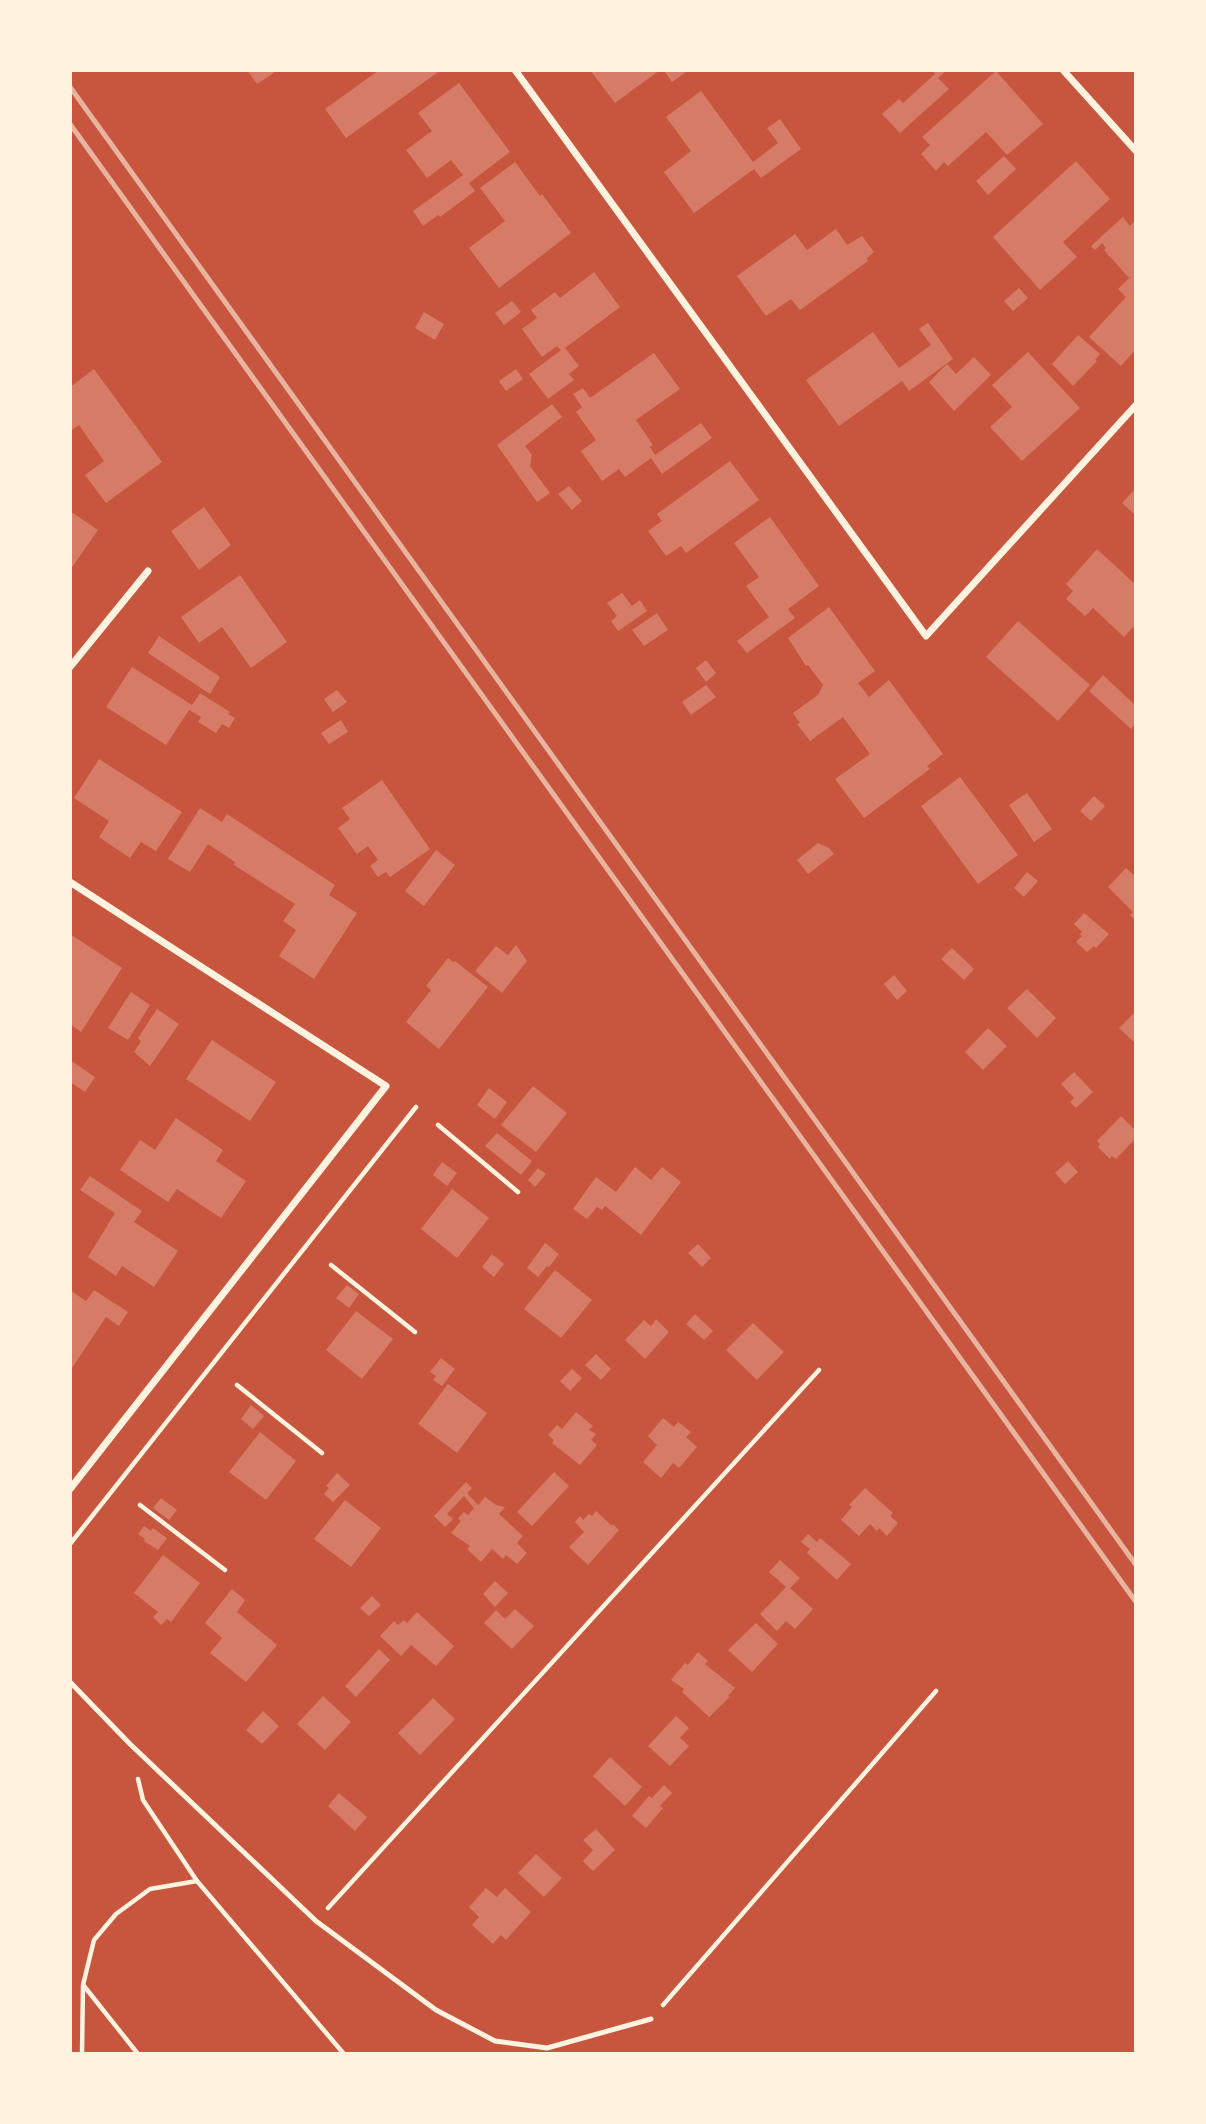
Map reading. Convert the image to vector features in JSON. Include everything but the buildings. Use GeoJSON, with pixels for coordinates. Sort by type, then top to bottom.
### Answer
{"type":"FeatureCollection","features":[{"type":"Feature","properties":{"kind":"street"},"geometry":{"type":"LineString","coordinates":[[515,70],[926,636],[1136,405]]}},
{"type":"Feature","properties":{"kind":"street"},"geometry":{"type":"LineString","coordinates":[[1063,70],[1136,151]]}},
{"type":"Feature","properties":{"kind":"street"},"geometry":{"type":"LineString","coordinates":[[70,667],[148,571]]}},
{"type":"Feature","properties":{"kind":"street"},"geometry":{"type":"LineString","coordinates":[[70,882],[386,1086],[70,1489]]}},
{"type":"Feature","properties":{"kind":"lane"},"geometry":{"type":"LineString","coordinates":[[70,1682],[130,1744],[316,1921],[436,2010],[495,2041],[547,2048],[651,2019]]}},
{"type":"Feature","properties":{"kind":"path"},"geometry":{"type":"LineString","coordinates":[[70,1544],[416,1107]]}},
{"type":"Feature","properties":{"kind":"path"},"geometry":{"type":"LineString","coordinates":[[438,1125],[518,1192]]}},
{"type":"Feature","properties":{"kind":"path"},"geometry":{"type":"LineString","coordinates":[[331,1265],[415,1332]]}},
{"type":"Feature","properties":{"kind":"path"},"geometry":{"type":"LineString","coordinates":[[316,1921],[819,1370]]}},
{"type":"Feature","properties":{"kind":"path"},"geometry":{"type":"LineString","coordinates":[[237,1385],[322,1453]]}},
{"type":"Feature","properties":{"kind":"path"},"geometry":{"type":"LineString","coordinates":[[140,1504],[225,1570]]}},
{"type":"Feature","properties":{"kind":"path"},"geometry":{"type":"LineString","coordinates":[[651,2019],[936,1691]]}},
{"type":"Feature","properties":{"kind":"path"},"geometry":{"type":"LineString","coordinates":[[130,1744],[143,1800],[197,1881],[344,2054]]}},
{"type":"Feature","properties":{"kind":"path"},"geometry":{"type":"LineString","coordinates":[[82,2054],[83,1985],[94,1940],[116,1913],[150,1889],[197,1881]]}},
{"type":"Feature","properties":{"kind":"path"},"geometry":{"type":"LineString","coordinates":[[83,1985],[138,2054]]}},
{"type":"Feature","properties":{"kind":"railway"},"geometry":{"type":"LineString","coordinates":[[70,87],[1136,1565]]}},
{"type":"Feature","properties":{"kind":"railway"},"geometry":{"type":"LineString","coordinates":[[70,124],[1136,1602]]}}]}
